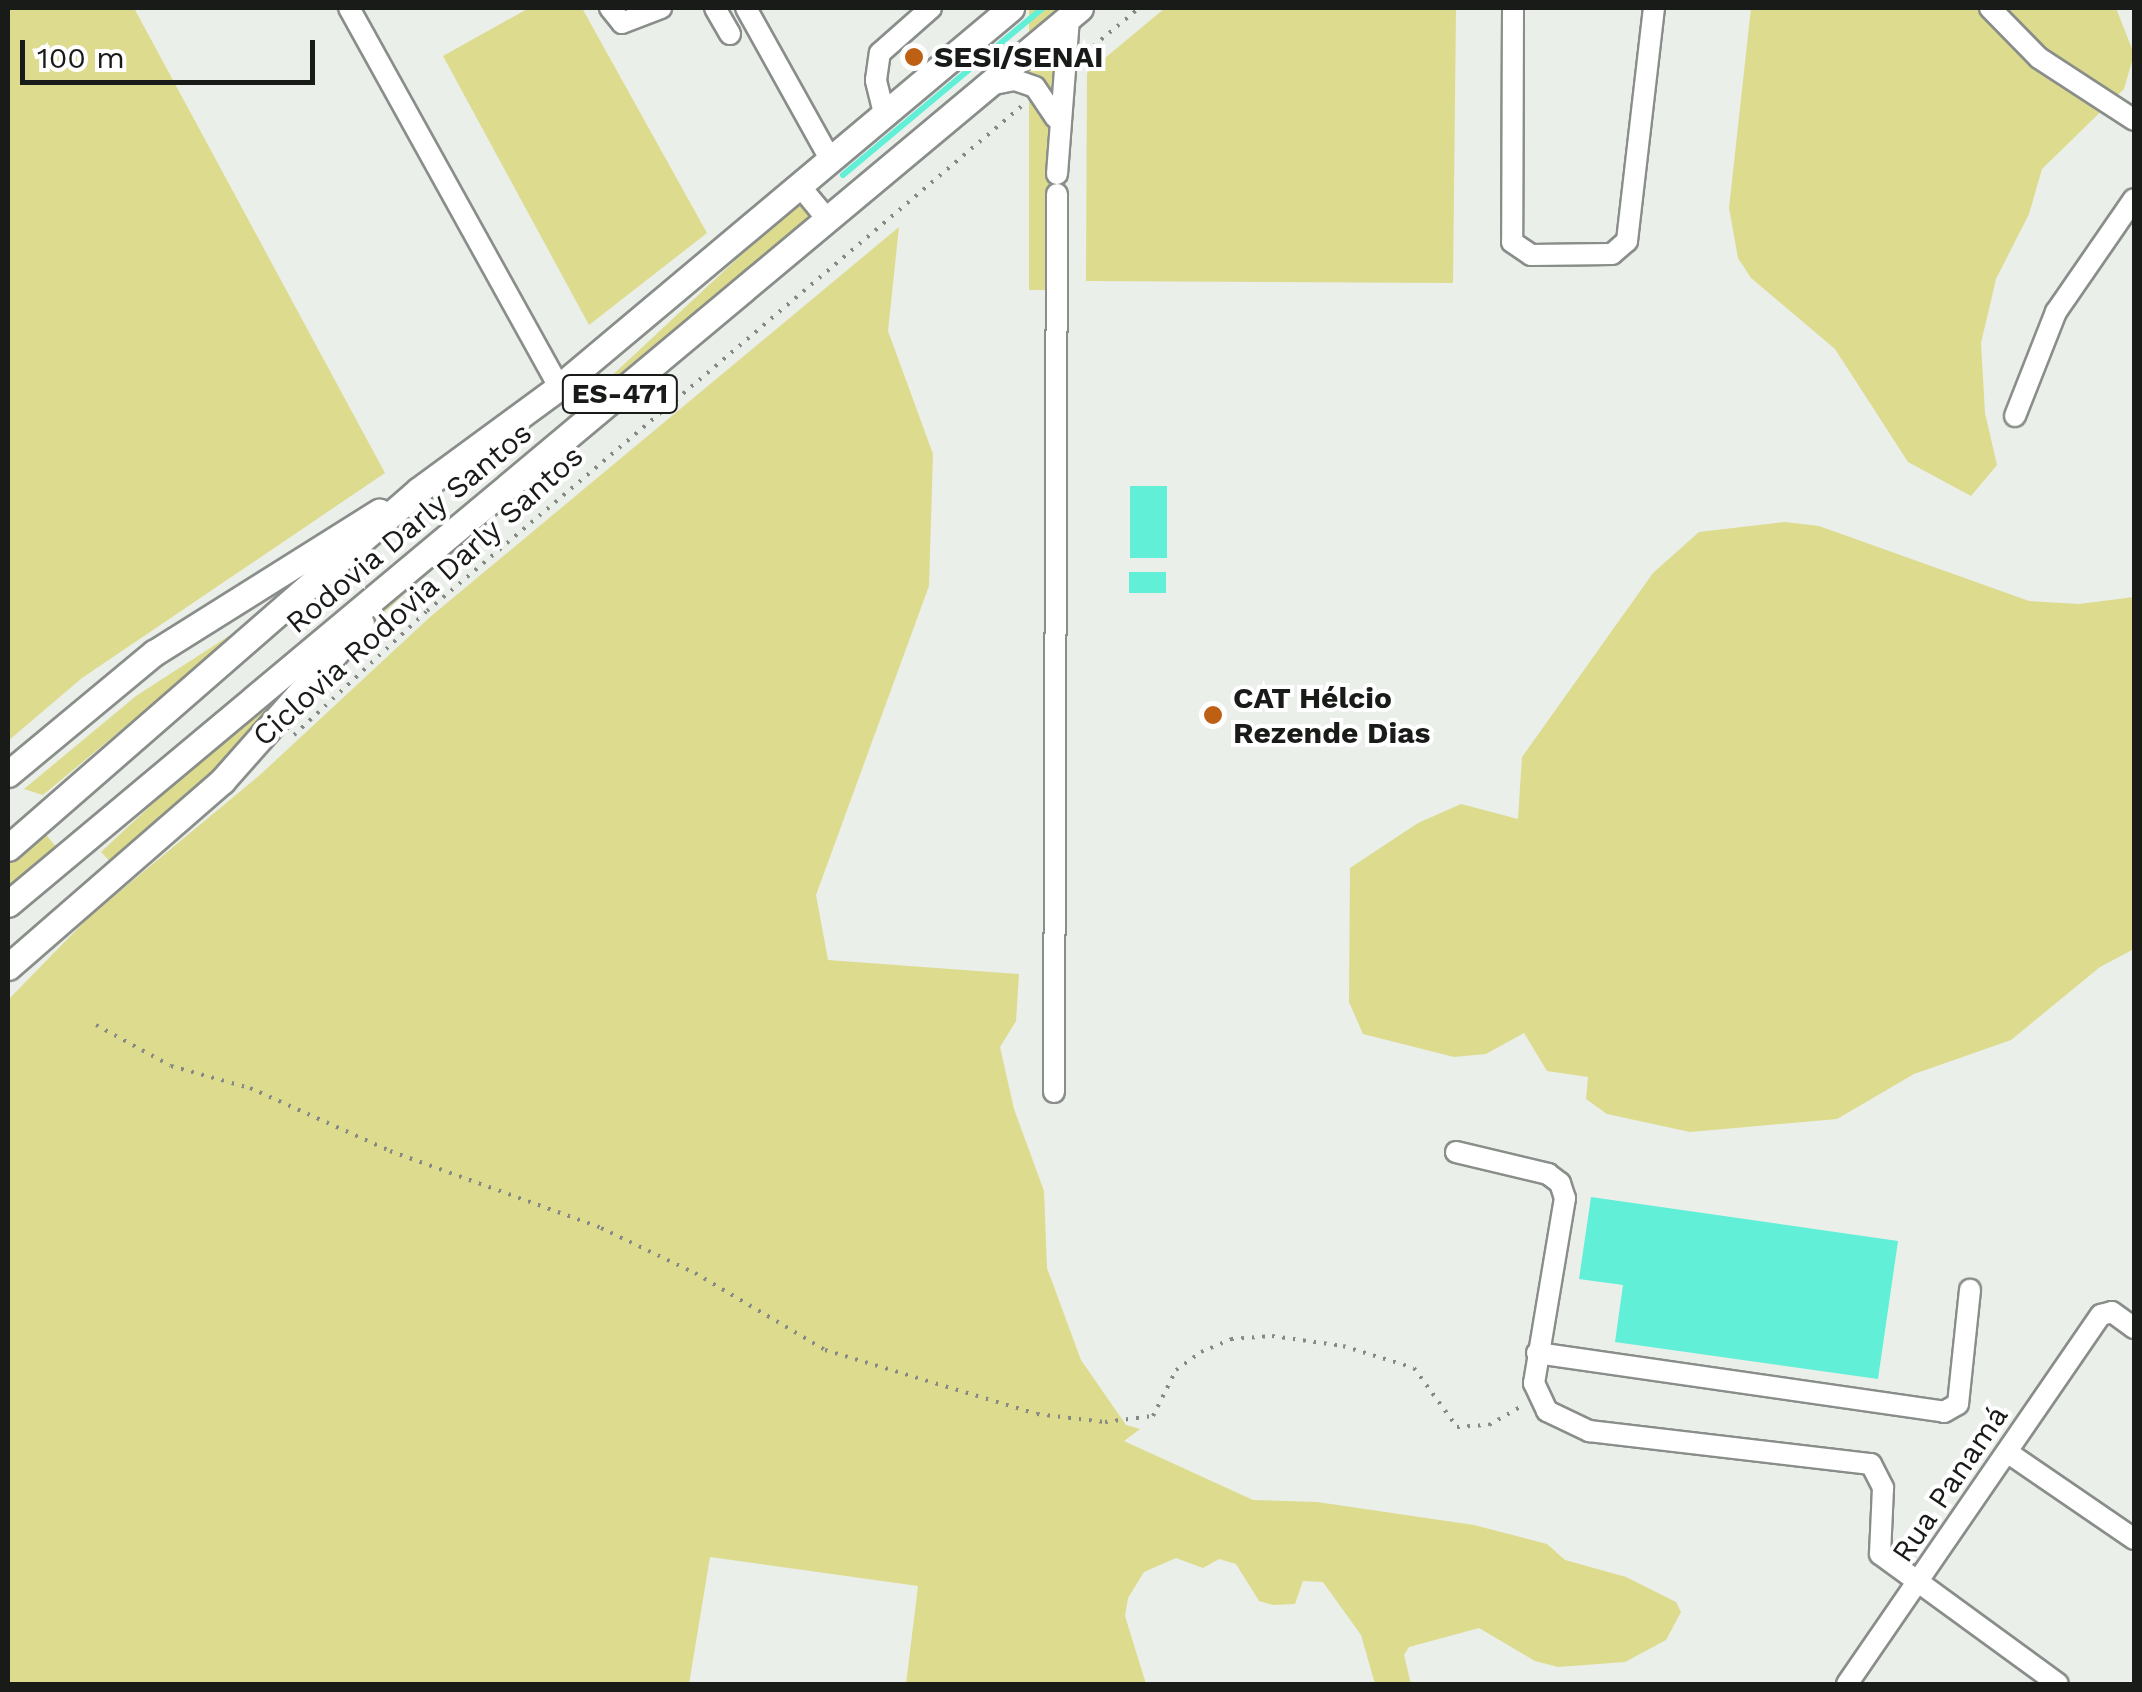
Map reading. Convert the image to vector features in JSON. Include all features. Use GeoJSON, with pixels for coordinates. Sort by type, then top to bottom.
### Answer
{"type":"FeatureCollection","features":[{"type":"Feature","properties":{"kind":"main road","name":"Rodovia Darly Santos"},"geometry":{"type":"LineString","coordinates":[[8,848],[419,490],[558,388],[1011,8]]}},
{"type":"Feature","properties":{"kind":"main road","name":"Rodovia Darly Santos"},"geometry":{"type":"LineString","coordinates":[[8,904],[1074,12]]}},
{"type":"Feature","properties":{"kind":"main road"},"geometry":{"type":"LineString","coordinates":[[8,774],[154,653],[333,537],[419,490]]}},
{"type":"Feature","properties":{"kind":"main road"},"geometry":{"type":"LineString","coordinates":[[8,968],[222,781],[294,706],[392,585]]}},
{"type":"Feature","properties":{"kind":"street"},"geometry":{"type":"LineString","coordinates":[[349,8],[558,388]]}},
{"type":"Feature","properties":{"kind":"street"},"geometry":{"type":"LineString","coordinates":[[610,8],[622,23],[662,8]]}},
{"type":"Feature","properties":{"kind":"street"},"geometry":{"type":"LineString","coordinates":[[715,8],[730,34]]}},
{"type":"Feature","properties":{"kind":"street"},"geometry":{"type":"LineString","coordinates":[[746,8],[830,159]]}},
{"type":"Feature","properties":{"kind":"street"},"geometry":{"type":"LineString","coordinates":[[884,113],[876,80],[880,53],[931,8]]}},
{"type":"Feature","properties":{"kind":"street"},"geometry":{"type":"LineString","coordinates":[[1513,8],[1512,242],[1524,255],[1612,254],[1627,241],[1654,8]]}},
{"type":"Feature","properties":{"kind":"street"},"geometry":{"type":"LineString","coordinates":[[1990,8],[2039,58],[2134,120]]}},
{"type":"Feature","properties":{"kind":"street"},"geometry":{"type":"LineString","coordinates":[[1054,1092],[1057,124],[1074,12]]}},
{"type":"Feature","properties":{"kind":"street"},"geometry":{"type":"LineString","coordinates":[[986,86],[1015,80],[1040,91],[1057,124]]}},
{"type":"Feature","properties":{"kind":"street"},"geometry":{"type":"LineString","coordinates":[[798,186],[826,220]]}},
{"type":"Feature","properties":{"kind":"street"},"geometry":{"type":"LineString","coordinates":[[2015,416],[2056,312],[2134,200]]}},
{"type":"Feature","properties":{"kind":"street"},"geometry":{"type":"LineString","coordinates":[[1456,1152],[1548,1174],[1560,1183],[1565,1198],[1537,1354],[1536,1398],[1562,1421],[1589,1431],[1862,1460],[1882,1480],[1880,1554],[2033,1678],[2058,1684]]}},
{"type":"Feature","properties":{"kind":"street"},"geometry":{"type":"LineString","coordinates":[[1537,1354],[1944,1412],[1958,1404],[1970,1290]]}},
{"type":"Feature","properties":{"kind":"street","name":"Rua Panamá"},"geometry":{"type":"LineString","coordinates":[[1846,1684],[2101,1315],[2112,1312],[2134,1328]]}},
{"type":"Feature","properties":{"kind":"street"},"geometry":{"type":"LineString","coordinates":[[2007,1452],[2134,1539]]}},
{"type":"Feature","properties":{"kind":"path"},"geometry":{"type":"LineString","coordinates":[[1063,72],[1139,8]]}},
{"type":"Feature","properties":{"kind":"path","name":"Ciclovia Rodovia Darly Santos"},"geometry":{"type":"LineString","coordinates":[[286,743],[427,612],[1040,91]]}},
{"type":"Feature","properties":{"kind":"path"},"geometry":{"type":"LineString","coordinates":[[96,1025],[170,1066],[250,1088],[390,1151],[601,1228],[695,1273],[825,1350],[1037,1414],[1105,1422],[1153,1416],[1176,1370],[1201,1352],[1231,1338],[1272,1336],[1343,1346],[1414,1368],[1457,1428],[1489,1426],[1536,1398]]}},
{"type":"Feature","properties":{"kind":"shaded area"},"geometry":{"type":"Polygon","coordinates":[[[8,8],[134,8],[385,473],[82,678],[8,741],[8,8]]]}},
{"type":"Feature","properties":{"kind":"shaded area"},"geometry":{"type":"Polygon","coordinates":[[[529,8],[582,8],[707,233],[589,325],[443,56],[529,8]]]}},
{"type":"Feature","properties":{"kind":"shaded area"},"geometry":{"type":"Polygon","coordinates":[[[1029,8],[1056,8],[1056,290],[1029,290],[1029,8]]]}},
{"type":"Feature","properties":{"kind":"shaded area"},"geometry":{"type":"Polygon","coordinates":[[[1165,8],[1456,8],[1453,283],[1086,281],[1087,73],[1165,8]]]}},
{"type":"Feature","properties":{"kind":"shaded area"},"geometry":{"type":"Polygon","coordinates":[[[1751,8],[2116,8],[2134,54],[2124,89],[2042,169],[2029,214],[1996,279],[1981,343],[1985,413],[1997,465],[1971,496],[1908,462],[1835,349],[1751,278],[1738,258],[1729,208],[1751,8]]]}},
{"type":"Feature","properties":{"kind":"shaded area"},"geometry":{"type":"Polygon","coordinates":[[[798,202],[810,215],[113,865],[101,852],[798,202]]]}},
{"type":"Feature","properties":{"kind":"shaded area"},"geometry":{"type":"Polygon","coordinates":[[[899,227],[888,331],[933,454],[929,586],[816,895],[828,960],[1019,974],[1016,1021],[1000,1047],[1014,1109],[1044,1191],[1047,1268],[1081,1360],[1126,1425],[1140,1429],[1124,1441],[1253,1500],[1317,1502],[1474,1525],[1547,1544],[1565,1560],[1626,1577],[1676,1602],[1681,1612],[1666,1640],[1625,1662],[1558,1667],[1535,1661],[1479,1628],[1409,1647],[1404,1655],[1411,1684],[1375,1684],[1361,1635],[1323,1582],[1303,1581],[1295,1604],[1273,1605],[1259,1601],[1236,1564],[1219,1559],[1203,1568],[1176,1558],[1144,1572],[1128,1598],[1125,1616],[1146,1684],[906,1684],[918,1586],[710,1557],[689,1684],[8,1684],[8,1000],[90,916],[261,774],[430,617],[899,227]]]}},
{"type":"Feature","properties":{"kind":"shaded area"},"geometry":{"type":"Polygon","coordinates":[[[1130,486],[1167,486],[1167,558],[1130,558],[1130,486]]]}},
{"type":"Feature","properties":{"kind":"shaded area"},"geometry":{"type":"Polygon","coordinates":[[[1785,522],[1819,526],[2029,601],[2079,604],[2134,597],[2134,949],[2100,967],[2011,1040],[1914,1074],[1837,1119],[1690,1132],[1607,1114],[1586,1099],[1588,1077],[1547,1071],[1524,1033],[1486,1054],[1454,1057],[1363,1034],[1349,1002],[1350,868],[1418,823],[1461,804],[1518,819],[1522,757],[1653,573],[1699,532],[1785,522]]]}},
{"type":"Feature","properties":{"kind":"shaded area"},"geometry":{"type":"Polygon","coordinates":[[[1129,572],[1166,572],[1166,593],[1129,593],[1129,572]]]}},
{"type":"Feature","properties":{"kind":"shaded area"},"geometry":{"type":"Polygon","coordinates":[[[255,619],[43,795],[24,789],[136,696],[255,619]]]}},
{"type":"Feature","properties":{"kind":"shaded area"},"geometry":{"type":"Polygon","coordinates":[[[44,832],[57,848],[8,889],[8,863],[44,832]]]}},
{"type":"Feature","properties":{"kind":"shaded area"},"geometry":{"type":"Polygon","coordinates":[[[1591,1197],[1898,1241],[1878,1379],[1615,1342],[1623,1285],[1579,1279],[1591,1197]]]}},
{"type":"Feature","properties":{"kind":"waterway"},"geometry":{"type":"LineString","coordinates":[[843,175],[1043,8]]}},
{"type":"Feature","properties":{"kind":"place","name":"SESI/SENAI"},"geometry":{"type":"Point","coordinates":[914,57]}},
{"type":"Feature","properties":{"kind":"place","name":"CAT Hélcio Rezende Dias"},"geometry":{"type":"Point","coordinates":[1213,715]}}]}
